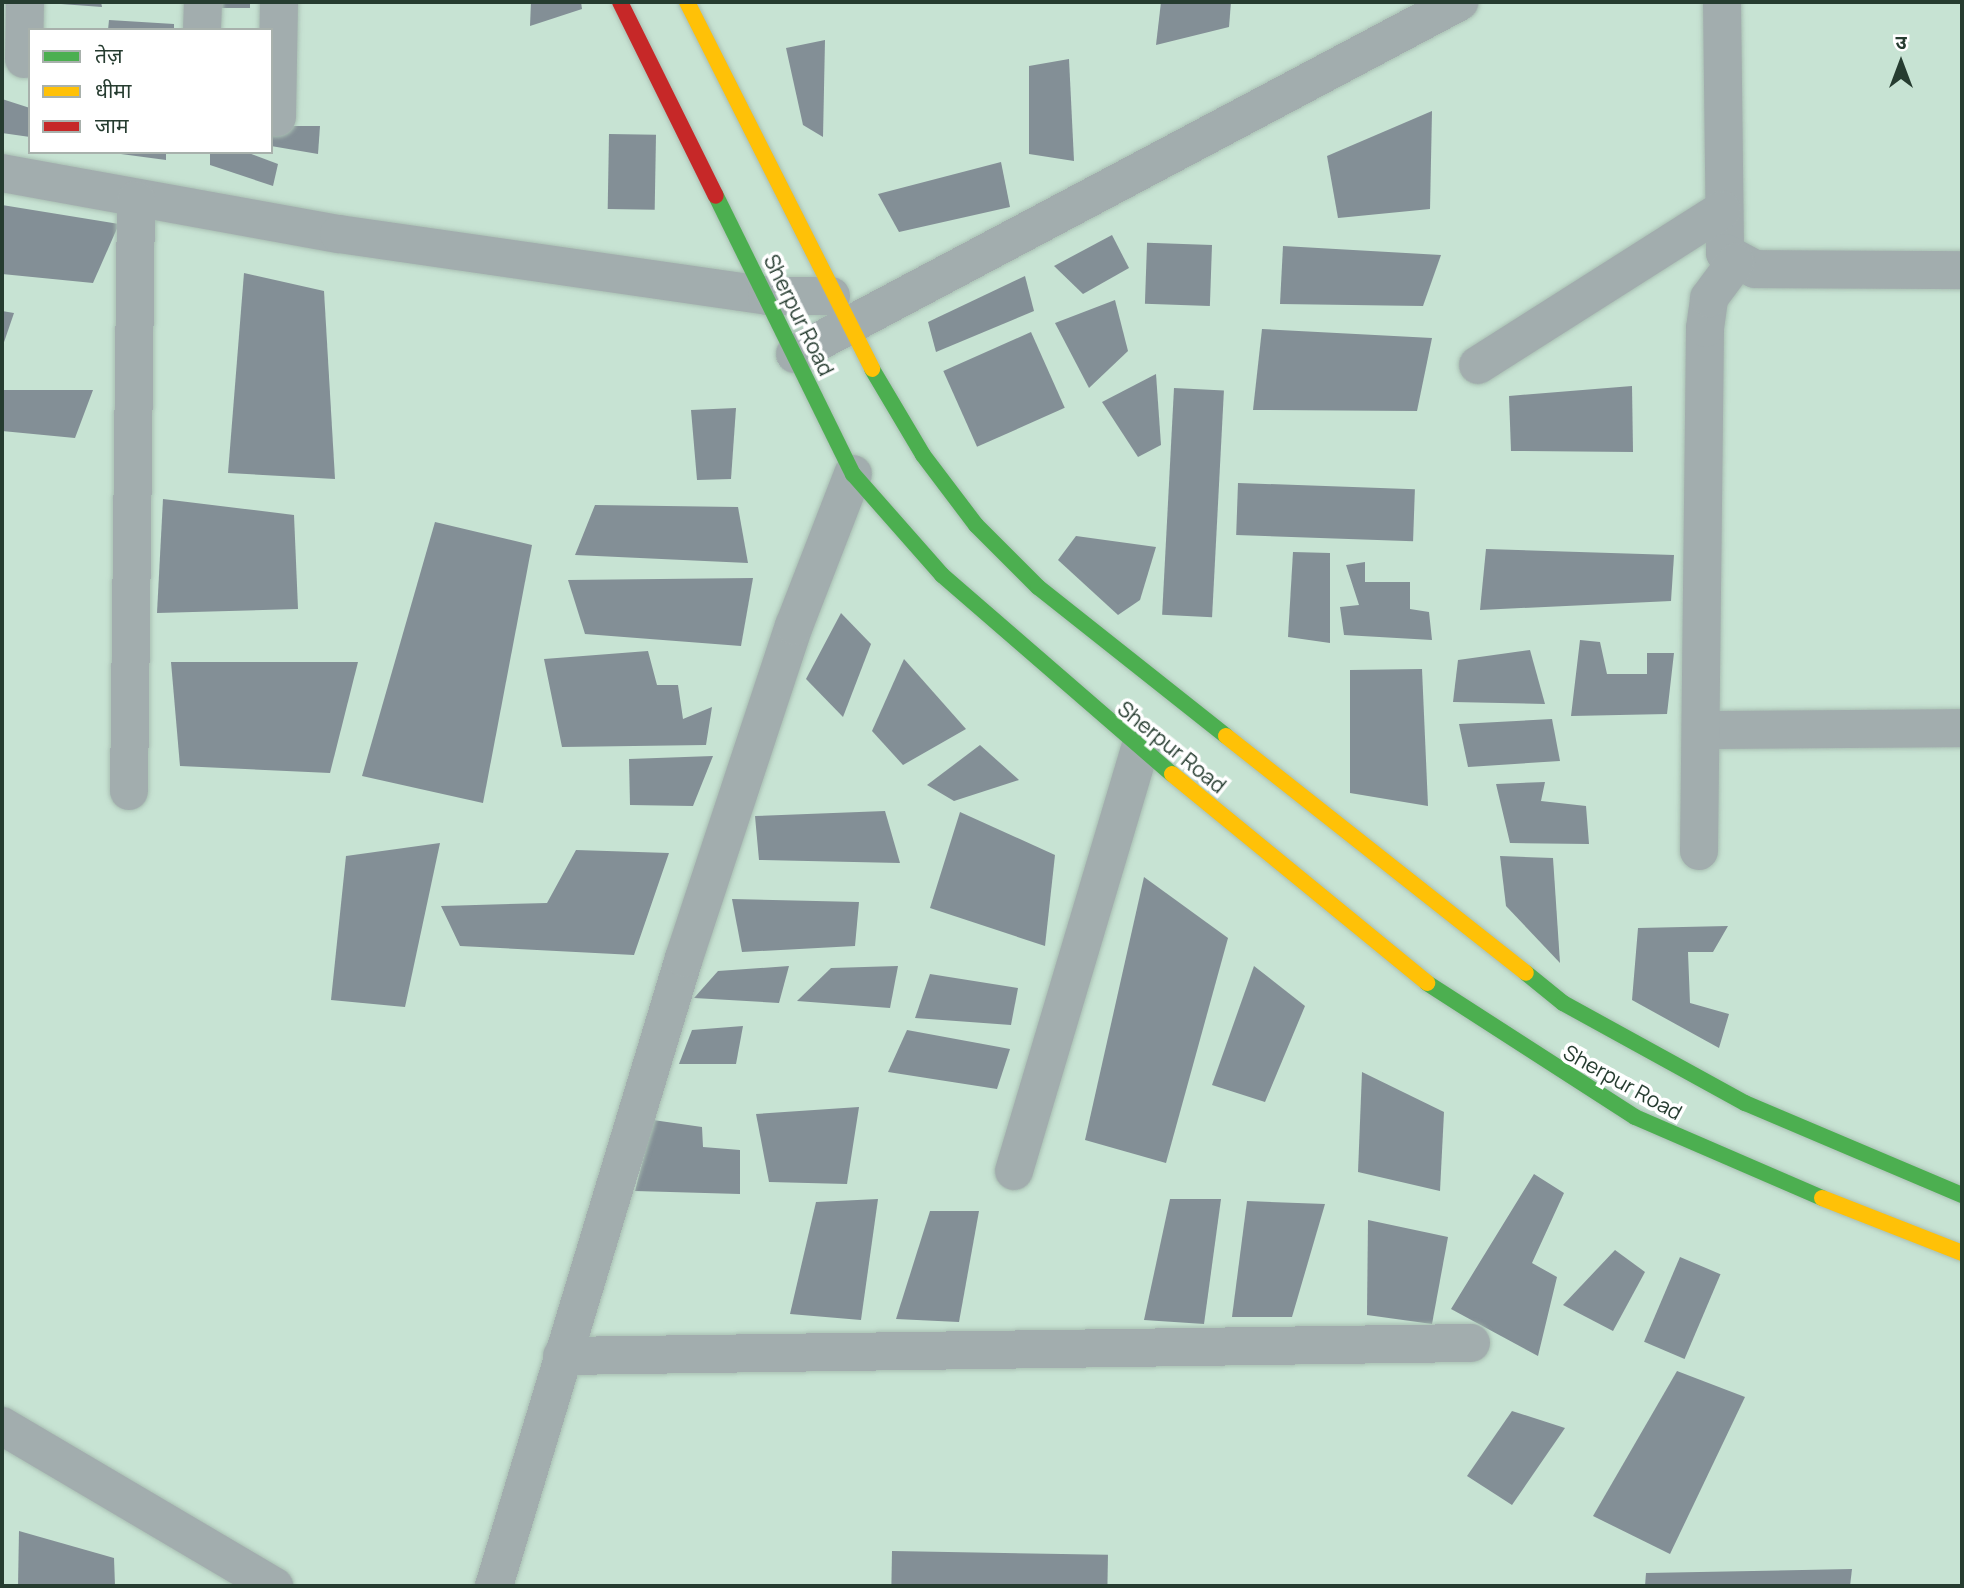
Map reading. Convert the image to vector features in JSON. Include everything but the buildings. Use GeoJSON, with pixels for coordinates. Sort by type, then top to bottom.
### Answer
{"type":"FeatureCollection","features":[{"type":"Feature","properties":{"kind":"street"},"geometry":{"type":"LineString","coordinates":[[19,59],[25,2]]}},
{"type":"Feature","properties":{"kind":"street"},"geometry":{"type":"LineString","coordinates":[[202,28],[203,2]]}},
{"type":"Feature","properties":{"kind":"street"},"geometry":{"type":"LineString","coordinates":[[277,117],[279,2]]}},
{"type":"Feature","properties":{"kind":"street","name":"Sherpur Road"},"geometry":{"type":"LineString","coordinates":[[620,2],[853,474],[942,575],[1140,747],[1438,993],[1527,1053],[1635,1116],[1735,1164],[1962,1252]]}},
{"type":"Feature","properties":{"kind":"street","name":"Sherpur Road"},"geometry":{"type":"LineString","coordinates":[[687,2],[849,331],[923,455],[976,525],[1038,587],[1563,1003],[1745,1103],[1962,1195]]}},
{"type":"Feature","properties":{"kind":"street"},"geometry":{"type":"LineString","coordinates":[[795,355],[849,331],[1460,2]]}},
{"type":"Feature","properties":{"kind":"street"},"geometry":{"type":"LineString","coordinates":[[1722,2],[1722,210],[1725,253],[1735,263],[1755,269],[1962,270]]}},
{"type":"Feature","properties":{"kind":"street"},"geometry":{"type":"LineString","coordinates":[[2,173],[136,200],[767,296],[831,296]]}},
{"type":"Feature","properties":{"kind":"street"},"geometry":{"type":"LineString","coordinates":[[129,791],[136,200]]}},
{"type":"Feature","properties":{"kind":"street"},"geometry":{"type":"LineString","coordinates":[[1478,365],[1722,210]]}},
{"type":"Feature","properties":{"kind":"street"},"geometry":{"type":"LineString","coordinates":[[1699,851],[1705,328],[1709,298],[1735,263]]}},
{"type":"Feature","properties":{"kind":"street"},"geometry":{"type":"LineString","coordinates":[[494,1586],[692,933],[794,626],[853,474]]}},
{"type":"Feature","properties":{"kind":"street"},"geometry":{"type":"LineString","coordinates":[[1701,730],[1962,728]]}},
{"type":"Feature","properties":{"kind":"street"},"geometry":{"type":"LineString","coordinates":[[1014,1171],[1140,747]]}},
{"type":"Feature","properties":{"kind":"street"},"geometry":{"type":"LineString","coordinates":[[562,1356],[1471,1343]]}},
{"type":"Feature","properties":{"kind":"street"},"geometry":{"type":"LineString","coordinates":[[2,1426],[274,1586]]}},
{"type":"Feature","properties":{"kind":"traffic: fast"},"geometry":{"type":"LineString","coordinates":[[716,196],[853,474],[942,575],[1172,774]]}},
{"type":"Feature","properties":{"kind":"traffic: fast"},"geometry":{"type":"LineString","coordinates":[[872,369],[923,455],[976,525],[1038,587],[1226,736]]}},
{"type":"Feature","properties":{"kind":"traffic: fast"},"geometry":{"type":"LineString","coordinates":[[1526,973],[1563,1003],[1745,1103],[1962,1195]]}},
{"type":"Feature","properties":{"kind":"traffic: fast"},"geometry":{"type":"LineString","coordinates":[[1427,983],[1635,1117],[1822,1198]]}},
{"type":"Feature","properties":{"kind":"traffic: slow"},"geometry":{"type":"LineString","coordinates":[[687,2],[872,369]]}},
{"type":"Feature","properties":{"kind":"traffic: slow"},"geometry":{"type":"LineString","coordinates":[[1226,736],[1526,973]]}},
{"type":"Feature","properties":{"kind":"traffic: slow"},"geometry":{"type":"LineString","coordinates":[[1172,774],[1427,983]]}},
{"type":"Feature","properties":{"kind":"traffic: slow"},"geometry":{"type":"LineString","coordinates":[[1822,1198],[1962,1253]]}},
{"type":"Feature","properties":{"kind":"traffic: jam"},"geometry":{"type":"LineString","coordinates":[[620,2],[716,196]]}}]}
